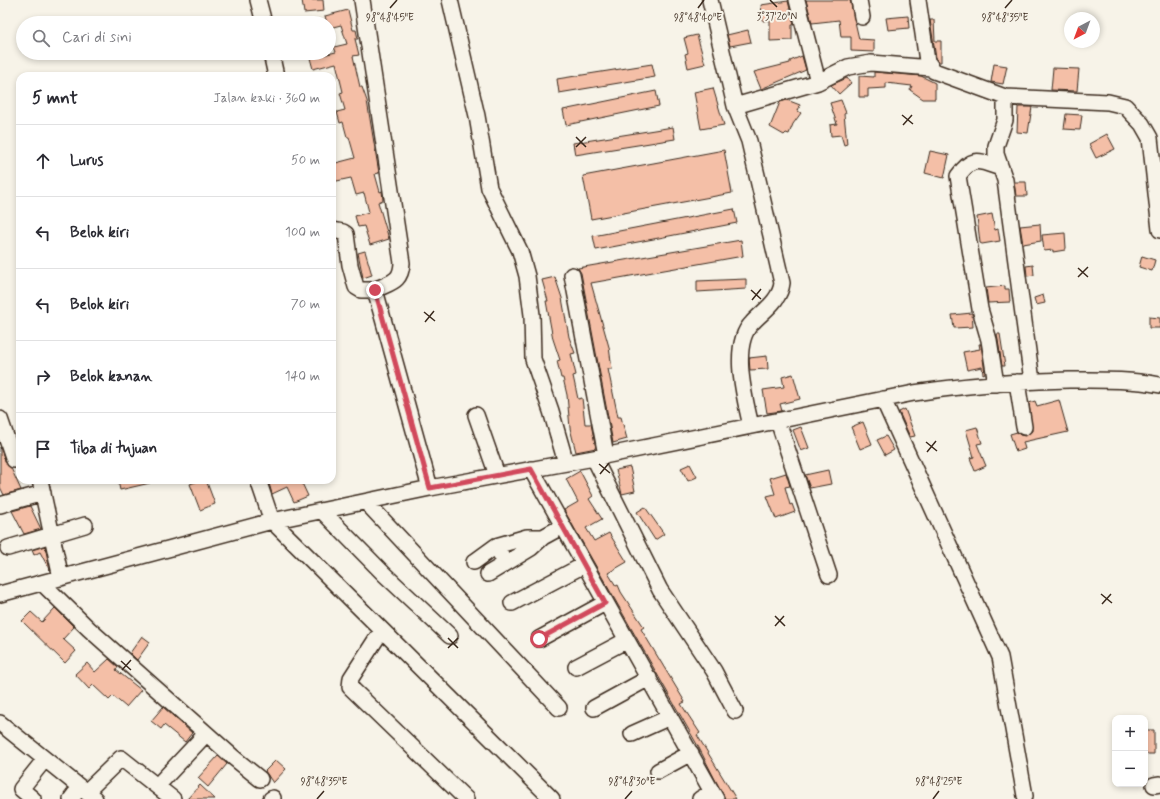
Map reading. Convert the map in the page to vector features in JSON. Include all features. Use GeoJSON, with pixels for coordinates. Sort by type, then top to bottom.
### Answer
{"type":"FeatureCollection","features":[{"type":"Feature","properties":{"kind":"street"},"geometry":{"type":"LineString","coordinates":[[258,0],[262,16]]}},
{"type":"Feature","properties":{"kind":"street"},"geometry":{"type":"LineString","coordinates":[[336,231],[346,234],[350,265],[356,287],[361,290],[375,290],[396,280],[400,276],[402,263],[362,0]]}},
{"type":"Feature","properties":{"kind":"street"},"geometry":{"type":"LineString","coordinates":[[450,0],[477,116],[490,188],[520,251],[527,276],[532,315],[533,359],[551,411],[566,463]]}},
{"type":"Feature","properties":{"kind":"street"},"geometry":{"type":"LineString","coordinates":[[710,0],[735,106],[748,140],[782,283],[781,293],[745,332],[740,374],[750,426]]}},
{"type":"Feature","properties":{"kind":"street"},"geometry":{"type":"LineString","coordinates":[[797,0],[818,82]]}},
{"type":"Feature","properties":{"kind":"street"},"geometry":{"type":"LineString","coordinates":[[859,0],[862,17]]}},
{"type":"Feature","properties":{"kind":"street"},"geometry":{"type":"LineString","coordinates":[[918,0],[925,51],[931,68]]}},
{"type":"Feature","properties":{"kind":"street"},"geometry":{"type":"LineString","coordinates":[[273,60],[275,72]]}},
{"type":"Feature","properties":{"kind":"street"},"geometry":{"type":"LineString","coordinates":[[735,106],[818,82],[848,67],[871,64],[931,68],[940,74],[1005,97],[1108,102],[1125,106],[1142,124],[1150,138],[1160,227]]}},
{"type":"Feature","properties":{"kind":"street"},"geometry":{"type":"LineString","coordinates":[[1005,97],[1005,120],[996,146],[996,154],[1005,180],[1032,381]]}},
{"type":"Feature","properties":{"kind":"street"},"geometry":{"type":"LineString","coordinates":[[996,384],[989,340],[980,309],[958,176],[967,164],[976,161],[1001,168]]}},
{"type":"Feature","properties":{"kind":"street"},"geometry":{"type":"LineString","coordinates":[[572,275],[600,456],[660,590],[714,671],[736,711]]}},
{"type":"Feature","properties":{"kind":"street"},"geometry":{"type":"LineString","coordinates":[[375,290],[430,488]]}},
{"type":"Feature","properties":{"kind":"street"},"geometry":{"type":"LineString","coordinates":[[0,594],[272,521],[430,488],[566,463],[883,400],[963,386],[1032,381],[1099,380],[1160,384]]}},
{"type":"Feature","properties":{"kind":"street"},"geometry":{"type":"LineString","coordinates":[[1017,382],[1024,427]]}},
{"type":"Feature","properties":{"kind":"street"},"geometry":{"type":"LineString","coordinates":[[883,400],[1000,657],[1025,796]]}},
{"type":"Feature","properties":{"kind":"street"},"geometry":{"type":"LineString","coordinates":[[476,415],[497,475]]}},
{"type":"Feature","properties":{"kind":"street"},"geometry":{"type":"LineString","coordinates":[[0,419],[11,456]]}},
{"type":"Feature","properties":{"kind":"street"},"geometry":{"type":"LineString","coordinates":[[778,421],[829,575]]}},
{"type":"Feature","properties":{"kind":"street"},"geometry":{"type":"LineString","coordinates":[[531,469],[564,526],[605,603],[691,753],[709,797]]}},
{"type":"Feature","properties":{"kind":"street"},"geometry":{"type":"LineString","coordinates":[[259,484],[272,521],[552,799]]}},
{"type":"Feature","properties":{"kind":"street"},"geometry":{"type":"LineString","coordinates":[[0,505],[42,486],[61,578]]}},
{"type":"Feature","properties":{"kind":"street"},"geometry":{"type":"LineString","coordinates":[[366,502],[559,708]]}},
{"type":"Feature","properties":{"kind":"street"},"geometry":{"type":"LineString","coordinates":[[322,511],[384,574],[450,636]]}},
{"type":"Feature","properties":{"kind":"street"},"geometry":{"type":"LineString","coordinates":[[8,548],[85,525]]}},
{"type":"Feature","properties":{"kind":"street"},"geometry":{"type":"LineString","coordinates":[[488,574],[505,562],[526,551],[543,537],[564,526]]}},
{"type":"Feature","properties":{"kind":"street"},"geometry":{"type":"LineString","coordinates":[[474,562],[496,546],[527,537],[543,537]]}},
{"type":"Feature","properties":{"kind":"street"},"geometry":{"type":"LineString","coordinates":[[496,546],[505,562]]}},
{"type":"Feature","properties":{"kind":"street"},"geometry":{"type":"LineString","coordinates":[[512,603],[584,565]]}},
{"type":"Feature","properties":{"kind":"street"},"geometry":{"type":"LineString","coordinates":[[42,583],[89,629],[234,758],[260,779]]}},
{"type":"Feature","properties":{"kind":"street"},"geometry":{"type":"LineString","coordinates":[[539,639],[605,603]]}},
{"type":"Feature","properties":{"kind":"street"},"geometry":{"type":"LineString","coordinates":[[382,630],[351,678],[350,687],[466,799]]}},
{"type":"Feature","properties":{"kind":"street"},"geometry":{"type":"LineString","coordinates":[[576,667],[627,640]]}},
{"type":"Feature","properties":{"kind":"street"},"geometry":{"type":"LineString","coordinates":[[594,708],[649,678]]}},
{"type":"Feature","properties":{"kind":"street"},"geometry":{"type":"LineString","coordinates":[[632,734],[670,717]]}},
{"type":"Feature","properties":{"kind":"street"},"geometry":{"type":"LineString","coordinates":[[0,723],[45,759],[83,794],[121,758],[173,799]]}},
{"type":"Feature","properties":{"kind":"street"},"geometry":{"type":"LineString","coordinates":[[157,786],[203,738]]}},
{"type":"Feature","properties":{"kind":"street"},"geometry":{"type":"LineString","coordinates":[[658,771],[691,753]]}},
{"type":"Feature","properties":{"kind":"street"},"geometry":{"type":"LineString","coordinates":[[33,799],[21,789],[45,759]]}},
{"type":"Feature","properties":{"kind":"building"},"geometry":{"type":"Polygon","coordinates":[[[302,0],[323,0],[324,11],[304,13],[302,0]]]}},
{"type":"Feature","properties":{"kind":"building"},"geometry":{"type":"Polygon","coordinates":[[[806,0],[850,0],[859,39],[874,40],[874,52],[851,51],[851,37],[841,37],[839,20],[812,23],[806,0]]]}},
{"type":"Feature","properties":{"kind":"building"},"geometry":{"type":"Polygon","coordinates":[[[788,1],[794,25],[792,25],[792,40],[770,41],[770,20],[763,21],[761,5],[788,1]]]}},
{"type":"Feature","properties":{"kind":"building"},"geometry":{"type":"Polygon","coordinates":[[[348,10],[353,30],[356,30],[358,39],[355,39],[359,55],[353,56],[360,87],[362,87],[367,101],[379,173],[375,174],[380,192],[382,191],[383,200],[378,202],[389,239],[370,245],[364,226],[358,227],[355,216],[369,212],[364,193],[356,195],[351,178],[336,181],[336,163],[355,158],[349,137],[347,137],[343,122],[340,123],[337,112],[345,110],[340,93],[343,92],[336,63],[313,69],[311,60],[336,60],[336,47],[347,44],[341,25],[336,26],[336,16],[325,16],[348,10]]]}},
{"type":"Feature","properties":{"kind":"building"},"geometry":{"type":"Polygon","coordinates":[[[908,16],[909,28],[888,30],[886,18],[908,16]]]}},
{"type":"Feature","properties":{"kind":"building"},"geometry":{"type":"Polygon","coordinates":[[[930,20],[934,20],[935,41],[941,41],[941,62],[938,62],[936,58],[930,20]]]}},
{"type":"Feature","properties":{"kind":"building"},"geometry":{"type":"Polygon","coordinates":[[[748,30],[751,42],[730,46],[727,35],[748,30]]]}},
{"type":"Feature","properties":{"kind":"building"},"geometry":{"type":"Polygon","coordinates":[[[697,35],[705,64],[688,68],[685,54],[688,53],[684,38],[697,35]]]}},
{"type":"Feature","properties":{"kind":"building"},"geometry":{"type":"Polygon","coordinates":[[[802,56],[806,70],[761,89],[754,72],[790,63],[790,61],[802,56]]]}},
{"type":"Feature","properties":{"kind":"building"},"geometry":{"type":"Polygon","coordinates":[[[652,64],[655,77],[559,93],[557,79],[652,64]]]}},
{"type":"Feature","properties":{"kind":"building"},"geometry":{"type":"Polygon","coordinates":[[[994,64],[1007,66],[1003,84],[991,82],[994,64]]]}},
{"type":"Feature","properties":{"kind":"building"},"geometry":{"type":"Polygon","coordinates":[[[1053,68],[1079,69],[1077,91],[1051,90],[1053,68]]]}},
{"type":"Feature","properties":{"kind":"building"},"geometry":{"type":"Polygon","coordinates":[[[874,72],[921,76],[935,83],[935,99],[923,99],[910,90],[912,86],[886,83],[886,88],[868,89],[868,97],[859,97],[859,76],[874,77],[874,72]]]}},
{"type":"Feature","properties":{"kind":"building"},"geometry":{"type":"Polygon","coordinates":[[[847,78],[851,83],[839,94],[831,85],[847,78]]]}},
{"type":"Feature","properties":{"kind":"building"},"geometry":{"type":"Polygon","coordinates":[[[713,88],[724,125],[701,129],[694,92],[713,88]]]}},
{"type":"Feature","properties":{"kind":"building"},"geometry":{"type":"Polygon","coordinates":[[[656,91],[659,106],[566,125],[563,110],[656,91]]]}},
{"type":"Feature","properties":{"kind":"building"},"geometry":{"type":"Polygon","coordinates":[[[787,100],[800,105],[798,111],[801,113],[793,124],[789,134],[786,133],[784,135],[770,127],[780,102],[787,100]]]}},
{"type":"Feature","properties":{"kind":"building"},"geometry":{"type":"Polygon","coordinates":[[[841,100],[846,113],[844,114],[847,144],[844,145],[841,135],[831,136],[830,125],[837,124],[830,103],[841,100]]]}},
{"type":"Feature","properties":{"kind":"building"},"geometry":{"type":"Polygon","coordinates":[[[1018,107],[1032,107],[1028,133],[1017,132],[1018,107]]]}},
{"type":"Feature","properties":{"kind":"building"},"geometry":{"type":"Polygon","coordinates":[[[1066,114],[1082,115],[1080,130],[1064,129],[1066,114]]]}},
{"type":"Feature","properties":{"kind":"building"},"geometry":{"type":"Polygon","coordinates":[[[673,127],[675,139],[575,155],[573,143],[673,127]]]}},
{"type":"Feature","properties":{"kind":"building"},"geometry":{"type":"Polygon","coordinates":[[[1107,134],[1115,149],[1096,158],[1089,144],[1107,134]]]}},
{"type":"Feature","properties":{"kind":"building"},"geometry":{"type":"Polygon","coordinates":[[[724,150],[732,193],[591,219],[583,176],[724,150]]]}},
{"type":"Feature","properties":{"kind":"building"},"geometry":{"type":"Polygon","coordinates":[[[930,151],[949,155],[944,178],[925,173],[930,151]]]}},
{"type":"Feature","properties":{"kind":"building"},"geometry":{"type":"Polygon","coordinates":[[[1014,182],[1026,182],[1027,196],[1016,196],[1014,182]]]}},
{"type":"Feature","properties":{"kind":"building"},"geometry":{"type":"Polygon","coordinates":[[[734,209],[737,223],[596,250],[593,236],[734,209]]]}},
{"type":"Feature","properties":{"kind":"building"},"geometry":{"type":"Polygon","coordinates":[[[992,214],[995,230],[998,229],[1000,241],[982,244],[980,243],[977,217],[992,214]]]}},
{"type":"Feature","properties":{"kind":"building"},"geometry":{"type":"Polygon","coordinates":[[[1040,224],[1041,241],[1023,244],[1020,226],[1040,224]]]}},
{"type":"Feature","properties":{"kind":"building"},"geometry":{"type":"Polygon","coordinates":[[[1065,233],[1065,250],[1053,252],[1053,250],[1044,251],[1042,235],[1065,233]]]}},
{"type":"Feature","properties":{"kind":"building"},"geometry":{"type":"Polygon","coordinates":[[[741,240],[743,256],[591,283],[609,347],[612,369],[608,369],[618,417],[621,417],[627,439],[613,443],[581,273],[578,268],[741,240]]]}},
{"type":"Feature","properties":{"kind":"building"},"geometry":{"type":"Polygon","coordinates":[[[365,251],[372,275],[363,278],[358,253],[365,251]]]}},
{"type":"Feature","properties":{"kind":"building"},"geometry":{"type":"Polygon","coordinates":[[[1142,256],[1155,260],[1152,271],[1139,267],[1142,256]]]}},
{"type":"Feature","properties":{"kind":"building"},"geometry":{"type":"Polygon","coordinates":[[[1033,265],[1034,275],[1027,276],[1026,266],[1033,265]]]}},
{"type":"Feature","properties":{"kind":"building"},"geometry":{"type":"Polygon","coordinates":[[[555,277],[562,298],[569,337],[575,353],[571,354],[576,375],[573,376],[578,399],[582,398],[585,424],[591,424],[596,448],[576,452],[570,428],[567,395],[557,361],[560,360],[553,339],[546,301],[548,301],[542,280],[555,277]]]}},
{"type":"Feature","properties":{"kind":"building"},"geometry":{"type":"Polygon","coordinates":[[[746,279],[746,289],[697,292],[697,281],[746,279]]]}},
{"type":"Feature","properties":{"kind":"building"},"geometry":{"type":"Polygon","coordinates":[[[1005,286],[1005,289],[1009,289],[1010,302],[988,303],[986,288],[1005,286]]]}},
{"type":"Feature","properties":{"kind":"building"},"geometry":{"type":"Polygon","coordinates":[[[1043,295],[1045,303],[1036,305],[1034,298],[1043,295]]]}},
{"type":"Feature","properties":{"kind":"building"},"geometry":{"type":"Polygon","coordinates":[[[972,313],[973,327],[954,328],[952,315],[972,313]]]}},
{"type":"Feature","properties":{"kind":"building"},"geometry":{"type":"Polygon","coordinates":[[[1149,317],[1160,318],[1160,328],[1149,328],[1149,317]]]}},
{"type":"Feature","properties":{"kind":"building"},"geometry":{"type":"Polygon","coordinates":[[[997,334],[1000,334],[1005,366],[1002,366],[997,334]]]}},
{"type":"Feature","properties":{"kind":"building"},"geometry":{"type":"Polygon","coordinates":[[[979,344],[981,344],[985,373],[983,374],[982,367],[967,370],[963,352],[980,349],[979,344]]]}},
{"type":"Feature","properties":{"kind":"building"},"geometry":{"type":"Polygon","coordinates":[[[767,356],[768,369],[750,370],[749,358],[767,356]]]}},
{"type":"Feature","properties":{"kind":"building"},"geometry":{"type":"Polygon","coordinates":[[[793,374],[800,399],[780,404],[782,411],[767,413],[763,390],[784,387],[782,377],[793,374]]]}},
{"type":"Feature","properties":{"kind":"building"},"geometry":{"type":"Polygon","coordinates":[[[1059,400],[1068,432],[1023,442],[1025,449],[1016,452],[1010,434],[1017,432],[1020,435],[1025,436],[1032,431],[1029,403],[1035,401],[1037,406],[1059,400]]]}},
{"type":"Feature","properties":{"kind":"building"},"geometry":{"type":"Polygon","coordinates":[[[905,409],[915,436],[910,437],[899,412],[905,409]]]}},
{"type":"Feature","properties":{"kind":"building"},"geometry":{"type":"Polygon","coordinates":[[[863,422],[872,444],[860,449],[851,427],[863,422]]]}},
{"type":"Feature","properties":{"kind":"building"},"geometry":{"type":"Polygon","coordinates":[[[801,427],[809,448],[801,451],[793,430],[801,427]]]}},
{"type":"Feature","properties":{"kind":"building"},"geometry":{"type":"Polygon","coordinates":[[[977,427],[982,443],[977,444],[986,466],[975,471],[970,458],[974,457],[966,430],[977,427]]]}},
{"type":"Feature","properties":{"kind":"building"},"geometry":{"type":"Polygon","coordinates":[[[886,436],[894,450],[885,455],[877,440],[886,436]]]}},
{"type":"Feature","properties":{"kind":"building"},"geometry":{"type":"Polygon","coordinates":[[[0,447],[6,463],[11,468],[16,479],[16,484],[18,484],[21,490],[4,495],[0,487],[0,447]]]}},
{"type":"Feature","properties":{"kind":"building"},"geometry":{"type":"Polygon","coordinates":[[[690,464],[697,477],[688,481],[681,468],[690,464]]]}},
{"type":"Feature","properties":{"kind":"building"},"geometry":{"type":"Polygon","coordinates":[[[630,467],[635,491],[622,494],[616,470],[630,467]]]}},
{"type":"Feature","properties":{"kind":"building"},"geometry":{"type":"Polygon","coordinates":[[[828,470],[831,484],[810,488],[805,475],[828,470]]]}},
{"type":"Feature","properties":{"kind":"building"},"geometry":{"type":"Polygon","coordinates":[[[580,471],[593,496],[589,499],[602,519],[586,528],[594,541],[609,533],[627,562],[608,573],[616,586],[618,585],[644,627],[641,629],[685,702],[681,704],[700,733],[697,735],[736,799],[725,799],[699,748],[564,510],[578,502],[566,479],[580,471]]]}},
{"type":"Feature","properties":{"kind":"building"},"geometry":{"type":"Polygon","coordinates":[[[786,473],[790,486],[785,487],[790,505],[792,504],[795,512],[776,519],[767,496],[775,494],[770,478],[786,473]]]}},
{"type":"Feature","properties":{"kind":"building"},"geometry":{"type":"Polygon","coordinates":[[[119,484],[146,484],[120,490],[119,484]]]}},
{"type":"Feature","properties":{"kind":"building"},"geometry":{"type":"Polygon","coordinates":[[[190,484],[208,484],[215,504],[200,510],[190,484]]]}},
{"type":"Feature","properties":{"kind":"building"},"geometry":{"type":"Polygon","coordinates":[[[269,484],[302,484],[308,496],[294,502],[287,487],[272,494],[269,484]]]}},
{"type":"Feature","properties":{"kind":"building"},"geometry":{"type":"Polygon","coordinates":[[[30,506],[41,529],[24,534],[12,511],[30,506]]]}},
{"type":"Feature","properties":{"kind":"building"},"geometry":{"type":"Polygon","coordinates":[[[645,507],[664,534],[655,540],[637,512],[645,507]]]}},
{"type":"Feature","properties":{"kind":"building"},"geometry":{"type":"Polygon","coordinates":[[[45,546],[50,571],[40,552],[34,555],[32,550],[45,546]]]}},
{"type":"Feature","properties":{"kind":"building"},"geometry":{"type":"Polygon","coordinates":[[[55,608],[74,627],[63,639],[76,651],[65,663],[22,621],[31,612],[42,622],[55,608]]]}},
{"type":"Feature","properties":{"kind":"building"},"geometry":{"type":"Polygon","coordinates":[[[142,636],[150,642],[137,660],[130,653],[142,636]]]}},
{"type":"Feature","properties":{"kind":"building"},"geometry":{"type":"Polygon","coordinates":[[[109,659],[118,667],[116,670],[141,690],[126,707],[113,696],[109,700],[93,685],[89,689],[75,674],[87,663],[95,672],[109,659]]]}},
{"type":"Feature","properties":{"kind":"building"},"geometry":{"type":"Polygon","coordinates":[[[163,707],[192,733],[185,742],[164,725],[161,729],[151,721],[163,707]]]}},
{"type":"Feature","properties":{"kind":"building"},"geometry":{"type":"Polygon","coordinates":[[[1148,730],[1154,730],[1154,754],[1148,754],[1148,730]]]}},
{"type":"Feature","properties":{"kind":"building"},"geometry":{"type":"Polygon","coordinates":[[[218,756],[227,764],[208,787],[198,778],[218,756]]]}},
{"type":"Feature","properties":{"kind":"building"},"geometry":{"type":"Polygon","coordinates":[[[276,760],[286,769],[273,783],[265,771],[276,760]]]}},
{"type":"Feature","properties":{"kind":"building"},"geometry":{"type":"Polygon","coordinates":[[[200,785],[215,799],[187,799],[200,785]]]}},
{"type":"Feature","properties":{"kind":"route"},"geometry":{"type":"LineString","coordinates":[[375,290],[430,488],[531,469],[564,526],[605,603],[539,639]]}}]}
